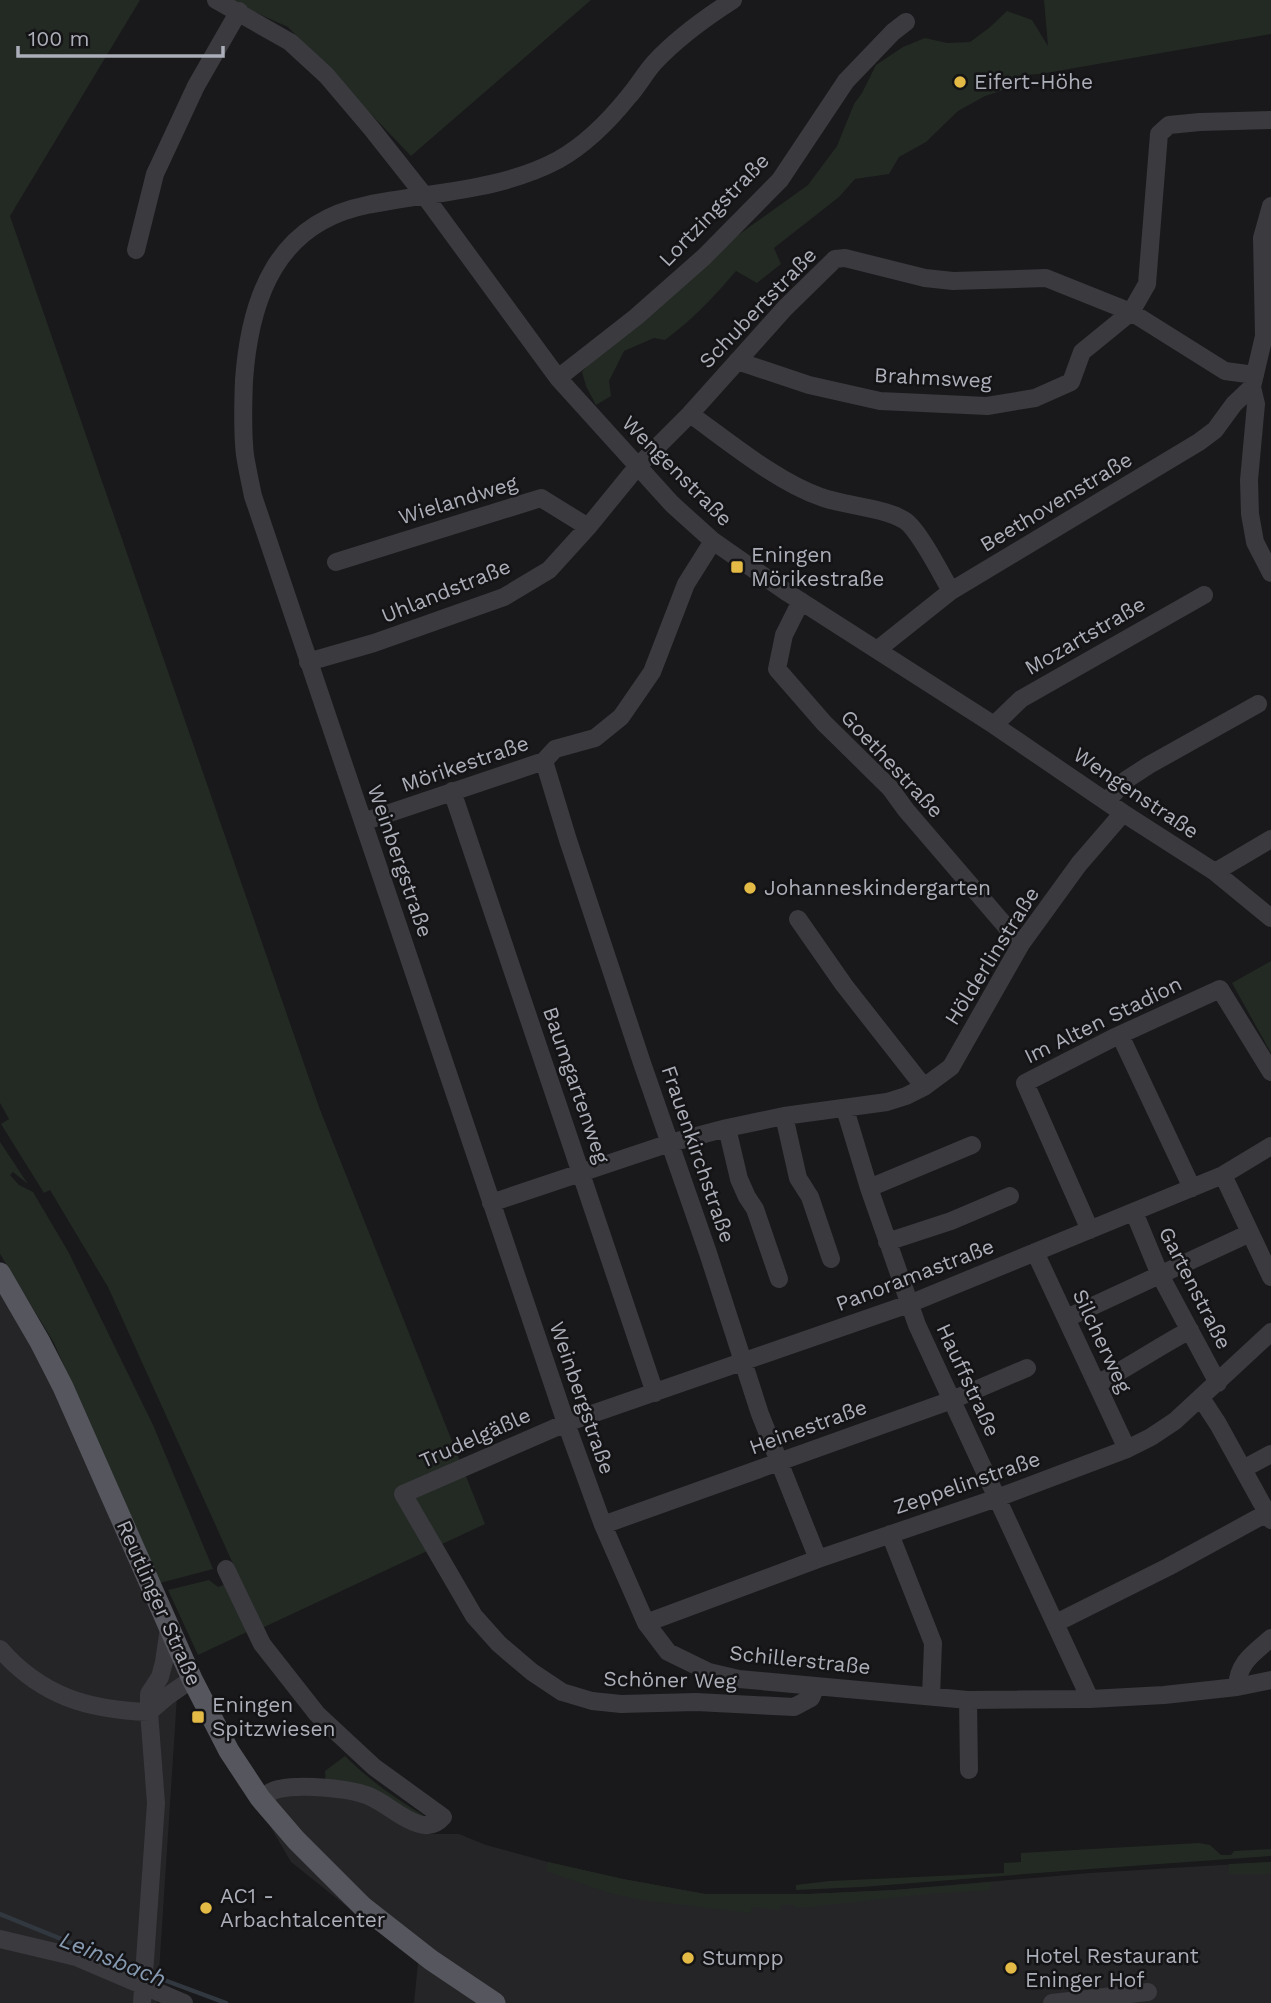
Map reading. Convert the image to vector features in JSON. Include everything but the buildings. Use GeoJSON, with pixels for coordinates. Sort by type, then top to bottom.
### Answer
{"type":"FeatureCollection","features":[{"type":"Feature","properties":{"kind":"main road","name":"Reutlinger Straße"},"geometry":{"type":"LineString","coordinates":[[0,1273],[63,1387],[192,1679],[229,1751],[260,1798],[296,1840],[362,1906],[431,1960],[495,2003]]}},
{"type":"Feature","properties":{"kind":"street","name":"Wengenstraße"},"geometry":{"type":"LineString","coordinates":[[216,0],[290,42],[326,75],[424,195],[558,378],[672,504],[713,541],[1215,872],[1271,918]]}},
{"type":"Feature","properties":{"kind":"street","name":"Weinbergstraße"},"geometry":{"type":"LineString","coordinates":[[646,1623],[603,1525],[566,1423],[253,496],[245,454],[243,405],[246,352],[256,306],[273,269],[297,238],[329,216],[365,205],[482,185],[528,173],[559,159],[590,138],[628,98],[654,63],[687,33],[733,0]]}},
{"type":"Feature","properties":{"kind":"street"},"geometry":{"type":"LineString","coordinates":[[136,250],[155,174],[196,86],[239,11]]}},
{"type":"Feature","properties":{"kind":"street","name":"Lortzingstraße"},"geometry":{"type":"LineString","coordinates":[[558,378],[636,317],[704,257],[742,219],[780,180],[846,81],[892,32],[906,22]]}},
{"type":"Feature","properties":{"kind":"street","name":"Brahmsweg"},"geometry":{"type":"LineString","coordinates":[[737,361],[809,386],[880,401],[987,406],[1035,398],[1071,383],[1082,352],[1131,312],[1147,284],[1159,134],[1169,125],[1271,120]]}},
{"type":"Feature","properties":{"kind":"street"},"geometry":{"type":"LineString","coordinates":[[1271,206],[1262,238],[1268,335],[1254,381],[1256,404],[1249,480],[1250,514],[1255,542],[1271,573]]}},
{"type":"Feature","properties":{"kind":"street","name":"Schubertstraße"},"geometry":{"type":"LineString","coordinates":[[637,467],[690,414],[785,308],[835,259],[845,258],[925,278],[953,281],[1046,278],[1131,312],[1225,371],[1254,381]]}},
{"type":"Feature","properties":{"kind":"street","name":"Beethovenstraße"},"geometry":{"type":"LineString","coordinates":[[877,650],[951,591],[1199,442],[1215,430],[1254,381]]}},
{"type":"Feature","properties":{"kind":"street"},"geometry":{"type":"LineString","coordinates":[[690,414],[782,478],[820,497],[890,514],[907,522],[951,591]]}},
{"type":"Feature","properties":{"kind":"street","name":"Uhlandstraße"},"geometry":{"type":"LineString","coordinates":[[308,662],[374,643],[504,597],[549,570],[637,467]]}},
{"type":"Feature","properties":{"kind":"street","name":"Wielandweg"},"geometry":{"type":"LineString","coordinates":[[336,562],[541,498],[588,527]]}},
{"type":"Feature","properties":{"kind":"street","name":"Mörikestraße"},"geometry":{"type":"LineString","coordinates":[[363,822],[544,761],[555,749],[595,738],[621,718],[652,672],[686,584],[713,541]]}},
{"type":"Feature","properties":{"kind":"street","name":"Mozartstraße"},"geometry":{"type":"LineString","coordinates":[[994,725],[1021,699],[1204,595]]}},
{"type":"Feature","properties":{"kind":"street","name":"Goethestraße"},"geometry":{"type":"LineString","coordinates":[[801,601],[784,635],[777,668],[824,723],[890,788],[1021,944]]}},
{"type":"Feature","properties":{"kind":"street"},"geometry":{"type":"LineString","coordinates":[[1107,801],[1126,780],[1149,765],[1258,704]]}},
{"type":"Feature","properties":{"kind":"street","name":"Frauenkirchstraße"},"geometry":{"type":"LineString","coordinates":[[544,761],[743,1362],[818,1559]]}},
{"type":"Feature","properties":{"kind":"street","name":"Baumgartenweg"},"geometry":{"type":"LineString","coordinates":[[452,791],[655,1392]]}},
{"type":"Feature","properties":{"kind":"street","name":"Hölderlinstraße"},"geometry":{"type":"LineString","coordinates":[[491,1203],[670,1143],[784,1116],[897,1100],[925,1087],[951,1068],[1021,944],[1079,864],[1123,813]]}},
{"type":"Feature","properties":{"kind":"street"},"geometry":{"type":"LineString","coordinates":[[1215,872],[1271,839]]}},
{"type":"Feature","properties":{"kind":"street"},"geometry":{"type":"LineString","coordinates":[[798,919],[844,985],[925,1087]]}},
{"type":"Feature","properties":{"kind":"street","name":"Im Alten Stadion"},"geometry":{"type":"LineString","coordinates":[[1090,1230],[1025,1083],[1220,989],[1271,1072]]}},
{"type":"Feature","properties":{"kind":"street"},"geometry":{"type":"LineString","coordinates":[[1120,1035],[1192,1188]]}},
{"type":"Feature","properties":{"kind":"street","name":"Hauffstraße"},"geometry":{"type":"LineString","coordinates":[[845,1109],[909,1304],[1090,1699]]}},
{"type":"Feature","properties":{"kind":"street"},"geometry":{"type":"LineString","coordinates":[[784,1116],[798,1178],[810,1197],[831,1259]]}},
{"type":"Feature","properties":{"kind":"street"},"geometry":{"type":"LineString","coordinates":[[727,1128],[739,1179],[755,1209],[779,1279]]}},
{"type":"Feature","properties":{"kind":"street"},"geometry":{"type":"LineString","coordinates":[[869,1188],[972,1145]]}},
{"type":"Feature","properties":{"kind":"street","name":"Panoramastraße"},"geometry":{"type":"LineString","coordinates":[[566,1423],[909,1304],[1223,1175],[1271,1146]]}},
{"type":"Feature","properties":{"kind":"street"},"geometry":{"type":"LineString","coordinates":[[1223,1175],[1271,1276]]}},
{"type":"Feature","properties":{"kind":"street"},"geometry":{"type":"LineString","coordinates":[[887,1242],[951,1221],[1010,1196]]}},
{"type":"Feature","properties":{"kind":"street","name":"Gartenstraße"},"geometry":{"type":"LineString","coordinates":[[1134,1212],[1160,1275],[1218,1382]]}},
{"type":"Feature","properties":{"kind":"street"},"geometry":{"type":"LineString","coordinates":[[1066,1318],[1250,1233]]}},
{"type":"Feature","properties":{"kind":"street","name":"Silcherweg"},"geometry":{"type":"LineString","coordinates":[[1035,1252],[1127,1449]]}},
{"type":"Feature","properties":{"kind":"street"},"geometry":{"type":"LineString","coordinates":[[1097,1384],[1190,1331]]}},
{"type":"Feature","properties":{"kind":"street","name":"Zeppelinstraße"},"geometry":{"type":"LineString","coordinates":[[646,1623],[818,1559],[998,1498],[1127,1449],[1166,1428],[1271,1332]]}},
{"type":"Feature","properties":{"kind":"street","name":"Heinestraße"},"geometry":{"type":"LineString","coordinates":[[603,1525],[952,1400],[1027,1368]]}},
{"type":"Feature","properties":{"kind":"street"},"geometry":{"type":"LineString","coordinates":[[1056,1623],[1269,1516],[1201,1398]]}},
{"type":"Feature","properties":{"kind":"street","name":"Trudelgäßle"},"geometry":{"type":"LineString","coordinates":[[403,1494],[566,1423]]}},
{"type":"Feature","properties":{"kind":"street"},"geometry":{"type":"LineString","coordinates":[[1243,1469],[1271,1454]]}},
{"type":"Feature","properties":{"kind":"street","name":"Schöner Weg"},"geometry":{"type":"LineString","coordinates":[[403,1494],[474,1616],[499,1644],[532,1672],[569,1695],[621,1704],[696,1702],[794,1707],[811,1698],[816,1686]]}},
{"type":"Feature","properties":{"kind":"street"},"geometry":{"type":"LineString","coordinates":[[890,1534],[933,1643],[931,1697]]}},
{"type":"Feature","properties":{"kind":"street"},"geometry":{"type":"LineString","coordinates":[[226,1569],[262,1644],[317,1714],[374,1766],[443,1817],[430,1826],[420,1825],[355,1791],[282,1788],[260,1798]]}},
{"type":"Feature","properties":{"kind":"street","name":"Schillerstraße"},"geometry":{"type":"LineString","coordinates":[[646,1623],[668,1652],[709,1672],[739,1679],[931,1697],[968,1700],[1090,1699],[1164,1695],[1237,1687],[1271,1680]]}},
{"type":"Feature","properties":{"kind":"street"},"geometry":{"type":"LineString","coordinates":[[143,1994],[156,1803],[149,1694],[160,1677],[169,1628]]}},
{"type":"Feature","properties":{"kind":"street"},"geometry":{"type":"LineString","coordinates":[[1237,1687],[1240,1669],[1245,1661],[1271,1638]]}},
{"type":"Feature","properties":{"kind":"street"},"geometry":{"type":"LineString","coordinates":[[0,1649],[26,1675],[47,1690],[64,1698],[106,1708],[149,1712],[192,1679]]}},
{"type":"Feature","properties":{"kind":"street"},"geometry":{"type":"LineString","coordinates":[[160,1677],[176,1674],[192,1679]]}},
{"type":"Feature","properties":{"kind":"street"},"geometry":{"type":"LineString","coordinates":[[968,1700],[969,1770]]}},
{"type":"Feature","properties":{"kind":"street"},"geometry":{"type":"LineString","coordinates":[[0,1939],[76,1957],[143,1994],[184,2003]]}},
{"type":"Feature","properties":{"kind":"street"},"geometry":{"type":"LineString","coordinates":[[1052,2003],[1149,1992]]}},
{"type":"Feature","properties":{"kind":"shaded area"},"geometry":{"type":"Polygon","coordinates":[[[0,0],[140,0],[10,216],[319,1107],[485,1524],[262,1628],[108,1287],[50,1190],[44,1193],[1,1124],[9,1119],[0,1103],[0,0]]]}},
{"type":"Feature","properties":{"kind":"shaded area"},"geometry":{"type":"Polygon","coordinates":[[[228,0],[591,0],[411,156],[288,27],[228,0]]]}},
{"type":"Feature","properties":{"kind":"shaded area"},"geometry":{"type":"Polygon","coordinates":[[[1044,0],[1271,0],[1271,34],[1024,75],[1012,87],[985,96],[958,111],[926,142],[899,157],[889,174],[855,179],[839,197],[774,248],[781,264],[757,283],[736,271],[702,308],[665,340],[654,338],[624,351],[609,381],[611,396],[596,405],[582,372],[600,350],[706,258],[808,185],[837,146],[854,104],[876,65],[903,47],[925,38],[947,43],[970,42],[1007,11],[1032,20],[1048,46],[1044,0]]]}},
{"type":"Feature","properties":{"kind":"shaded area"},"geometry":{"type":"Polygon","coordinates":[[[1271,961],[1271,1053],[1232,983],[1271,961]]]}},
{"type":"Feature","properties":{"kind":"shaded area"},"geometry":{"type":"Polygon","coordinates":[[[0,1142],[28,1184],[13,1172],[10,1175],[19,1185],[33,1192],[69,1253],[153,1425],[213,1569],[160,1583],[54,1343],[0,1254],[0,1142]]]}},
{"type":"Feature","properties":{"kind":"shaded area"},"geometry":{"type":"Polygon","coordinates":[[[0,1277],[20,1310],[179,1666],[157,2003],[0,2003],[0,1277]]]}},
{"type":"Feature","properties":{"kind":"shaded area"},"geometry":{"type":"Polygon","coordinates":[[[209,1580],[218,1587],[224,1585],[247,1632],[198,1655],[168,1590],[209,1580]]]}},
{"type":"Feature","properties":{"kind":"shaded area"},"geometry":{"type":"Polygon","coordinates":[[[345,1756],[383,1789],[426,1817],[423,1820],[326,1784],[325,1771],[345,1756]]]}},
{"type":"Feature","properties":{"kind":"shaded area"},"geometry":{"type":"Polygon","coordinates":[[[281,1793],[354,1796],[428,1834],[459,1834],[486,1845],[548,1862],[705,1894],[808,1894],[894,1890],[1090,1873],[1271,1862],[1271,2003],[414,2003],[418,1963],[291,1862],[252,1795],[281,1793]]]}},
{"type":"Feature","properties":{"kind":"shaded area"},"geometry":{"type":"Polygon","coordinates":[[[1199,1843],[1210,1845],[1221,1855],[1231,1855],[1234,1851],[1271,1849],[1271,1856],[796,1890],[796,1885],[829,1881],[1004,1873],[1004,1863],[1021,1862],[1021,1853],[1199,1843]]]}},
{"type":"Feature","properties":{"kind":"shaded area"},"geometry":{"type":"Polygon","coordinates":[[[548,1862],[705,1894],[808,1894],[991,1882],[990,1890],[810,1907],[781,1905],[780,1910],[752,1907],[751,1913],[641,1900],[609,1893],[546,1871],[548,1862]]]}},
{"type":"Feature","properties":{"kind":"shaded area"},"geometry":{"type":"Polygon","coordinates":[[[1271,1862],[1271,1874],[1229,1874],[1229,1864],[1271,1862]]]}},
{"type":"Feature","properties":{"kind":"waterway","name":"Leinsbach"},"geometry":{"type":"LineString","coordinates":[[0,1914],[140,1971]]}},
{"type":"Feature","properties":{"kind":"waterway","name":"Leinsbach"},"geometry":{"type":"LineString","coordinates":[[148,1974],[226,2003]]}},
{"type":"Feature","properties":{"kind":"place","name":"Eifert-Höhe"},"geometry":{"type":"Point","coordinates":[960,82]}},
{"type":"Feature","properties":{"kind":"place","name":"Eningen Mörikestraße"},"geometry":{"type":"Point","coordinates":[737,567]}},
{"type":"Feature","properties":{"kind":"place","name":"Johanneskindergarten"},"geometry":{"type":"Point","coordinates":[750,888]}},
{"type":"Feature","properties":{"kind":"place","name":"Eningen Spitzwiesen"},"geometry":{"type":"Point","coordinates":[198,1717]}},
{"type":"Feature","properties":{"kind":"place","name":"AC1 - Arbachtalcenter"},"geometry":{"type":"Point","coordinates":[206,1908]}},
{"type":"Feature","properties":{"kind":"place","name":"Stumpp"},"geometry":{"type":"Point","coordinates":[688,1958]}},
{"type":"Feature","properties":{"kind":"place","name":"Hotel Restaurant Eninger Hof"},"geometry":{"type":"Point","coordinates":[1011,1968]}}]}
